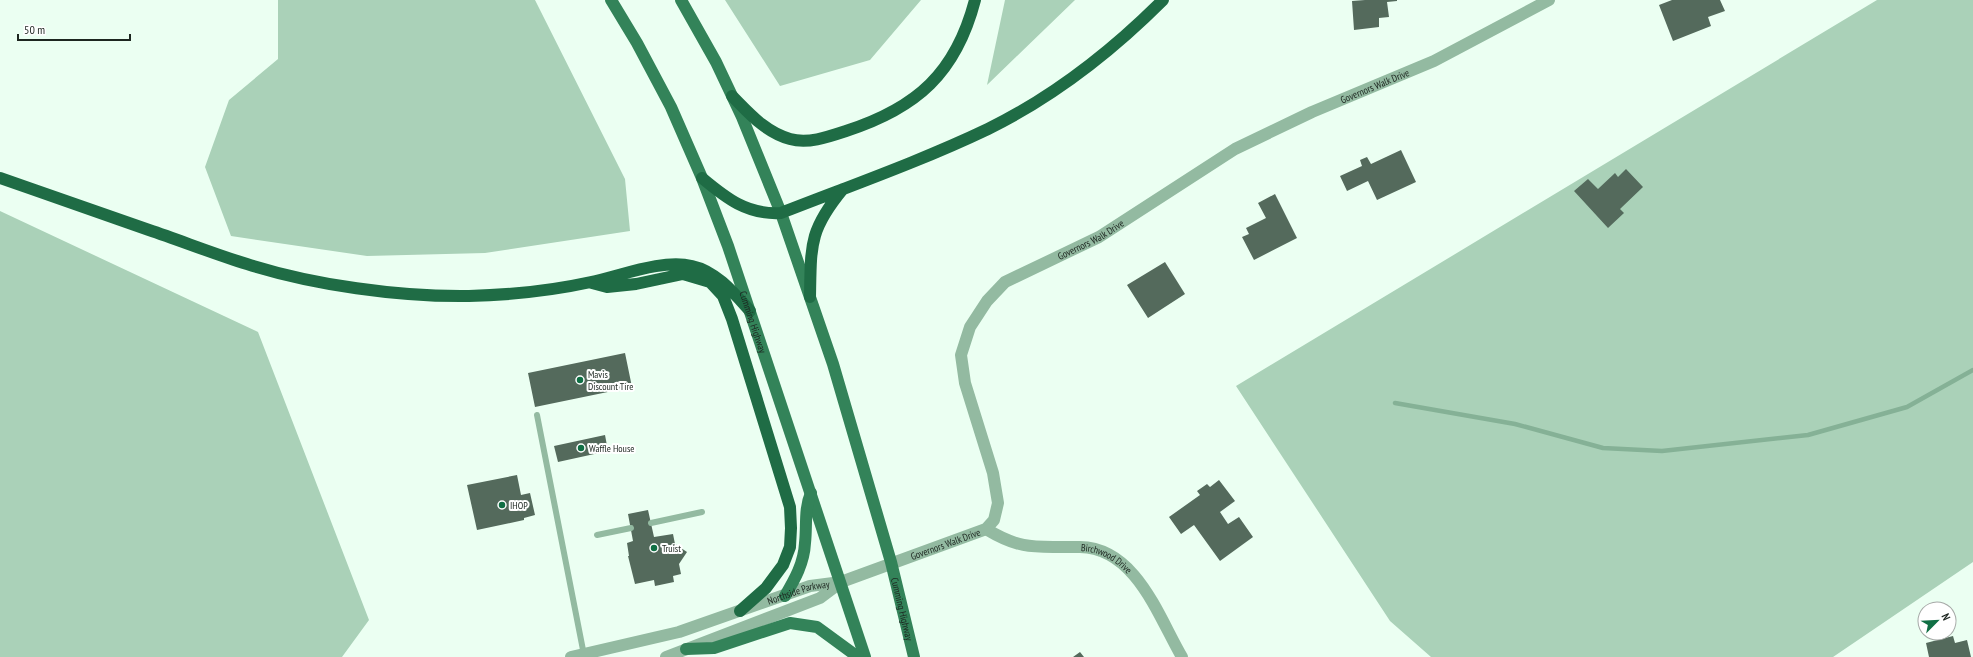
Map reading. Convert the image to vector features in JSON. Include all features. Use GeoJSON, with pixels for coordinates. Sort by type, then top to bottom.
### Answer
{"type":"FeatureCollection","features":[{"type":"Feature","properties":{"kind":"highway"},"geometry":{"type":"LineString","coordinates":[[732,96],[758,122],[774,133],[791,139],[809,140],[826,138],[866,124],[900,108],[921,94],[941,75],[957,50],[969,24],[975,0]]}},
{"type":"Feature","properties":{"kind":"highway"},"geometry":{"type":"LineString","coordinates":[[702,178],[721,194],[741,207],[761,212],[781,213],[956,143],[1021,111],[1052,92],[1088,66],[1122,39],[1163,0]]}},
{"type":"Feature","properties":{"kind":"highway"},"geometry":{"type":"LineString","coordinates":[[0,178],[248,265],[302,278],[362,288],[451,296],[512,295],[590,282],[650,268],[673,265],[692,266],[715,276],[731,290],[750,311]]}},
{"type":"Feature","properties":{"kind":"highway"},"geometry":{"type":"LineString","coordinates":[[810,297],[812,243],[823,216],[844,188]]}},
{"type":"Feature","properties":{"kind":"highway"},"geometry":{"type":"LineString","coordinates":[[590,282],[607,287],[636,284],[683,274],[710,282],[723,296],[790,506],[790,547],[783,565],[766,588],[740,611]]}},
{"type":"Feature","properties":{"kind":"main road","name":"Cumming Highway"},"geometry":{"type":"LineString","coordinates":[[611,0],[667,101],[702,178],[750,311],[865,657]]}},
{"type":"Feature","properties":{"kind":"main road","name":"Cumming Highway"},"geometry":{"type":"LineString","coordinates":[[681,0],[716,62],[732,96],[781,213],[833,364],[891,562],[914,657]]}},
{"type":"Feature","properties":{"kind":"main road"},"geometry":{"type":"LineString","coordinates":[[785,596],[798,576],[805,545],[807,502],[811,493]]}},
{"type":"Feature","properties":{"kind":"main road"},"geometry":{"type":"LineString","coordinates":[[686,649],[714,648],[790,624],[817,627],[858,657]]}},
{"type":"Feature","properties":{"kind":"street","name":"Governors Walk Drive"},"geometry":{"type":"LineString","coordinates":[[841,582],[891,562],[986,529],[994,520],[998,503],[993,473],[965,383],[961,355],[970,327],[987,301],[1005,282],[1099,237],[1235,149],[1312,112],[1434,61],[1549,0]]}},
{"type":"Feature","properties":{"kind":"street","name":"Birchwood Drive"},"geometry":{"type":"LineString","coordinates":[[986,529],[1012,543],[1029,547],[1080,546],[1096,549],[1115,557],[1129,568],[1141,583],[1182,657]]}},
{"type":"Feature","properties":{"kind":"street","name":"Northside Parkway"},"geometry":{"type":"LineString","coordinates":[[571,657],[584,656],[679,632],[810,586],[841,582]]}},
{"type":"Feature","properties":{"kind":"street","name":"Northside Parkway"},"geometry":{"type":"LineString","coordinates":[[666,657],[820,598],[841,582]]}},
{"type":"Feature","properties":{"kind":"lane"},"geometry":{"type":"LineString","coordinates":[[536,415],[584,656]]}},
{"type":"Feature","properties":{"kind":"lane"},"geometry":{"type":"LineString","coordinates":[[651,524],[702,512]]}},
{"type":"Feature","properties":{"kind":"lane"},"geometry":{"type":"LineString","coordinates":[[597,535],[631,528]]}},
{"type":"Feature","properties":{"kind":"green space"},"geometry":{"type":"Polygon","coordinates":[[[278,0],[535,0],[625,179],[630,231],[485,253],[367,256],[231,236],[205,167],[229,100],[278,59],[278,0]]]}},
{"type":"Feature","properties":{"kind":"green space"},"geometry":{"type":"Polygon","coordinates":[[[725,0],[921,0],[870,60],[780,86],[725,0]]]}},
{"type":"Feature","properties":{"kind":"green space"},"geometry":{"type":"Polygon","coordinates":[[[1005,0],[1075,0],[987,85],[1005,0]]]}},
{"type":"Feature","properties":{"kind":"green space"},"geometry":{"type":"Polygon","coordinates":[[[1877,0],[1973,0],[1973,562],[1833,657],[1431,657],[1390,621],[1236,386],[1877,0]]]}},
{"type":"Feature","properties":{"kind":"green space"},"geometry":{"type":"Polygon","coordinates":[[[0,211],[258,332],[369,620],[342,657],[0,657],[0,211]]]}},
{"type":"Feature","properties":{"kind":"building"},"geometry":{"type":"Polygon","coordinates":[[[1672,0],[1720,0],[1725,11],[1708,17],[1711,26],[1673,41],[1659,5],[1672,0]]]}},
{"type":"Feature","properties":{"kind":"building"},"geometry":{"type":"Polygon","coordinates":[[[1352,1],[1397,1],[1387,2],[1389,17],[1379,18],[1379,27],[1354,30],[1352,1]]]}},
{"type":"Feature","properties":{"kind":"building"},"geometry":{"type":"Polygon","coordinates":[[[1401,150],[1416,182],[1377,200],[1368,181],[1347,191],[1340,176],[1362,166],[1360,160],[1367,157],[1371,164],[1401,150]]]}},
{"type":"Feature","properties":{"kind":"building"},"geometry":{"type":"Polygon","coordinates":[[[1626,169],[1643,187],[1620,209],[1624,213],[1608,228],[1574,191],[1588,179],[1598,189],[1615,173],[1618,177],[1626,169]]]}},
{"type":"Feature","properties":{"kind":"building"},"geometry":{"type":"Polygon","coordinates":[[[1275,194],[1297,238],[1254,260],[1242,237],[1249,234],[1246,228],[1266,218],[1258,203],[1275,194]]]}},
{"type":"Feature","properties":{"kind":"building"},"geometry":{"type":"Polygon","coordinates":[[[1165,262],[1185,294],[1148,318],[1127,285],[1165,262]]]}},
{"type":"Feature","properties":{"kind":"building","name":"Mavis Discount Tire"},"geometry":{"type":"Polygon","coordinates":[[[625,353],[632,387],[535,407],[528,373],[625,353]]]}},
{"type":"Feature","properties":{"kind":"building","name":"Waffle House"},"geometry":{"type":"Polygon","coordinates":[[[605,435],[608,451],[558,462],[554,446],[605,435]]]}},
{"type":"Feature","properties":{"kind":"building","name":"IHOP"},"geometry":{"type":"Polygon","coordinates":[[[517,475],[521,495],[530,493],[535,515],[524,518],[524,520],[477,530],[467,485],[517,475]]]}},
{"type":"Feature","properties":{"kind":"building"},"geometry":{"type":"Polygon","coordinates":[[[1219,480],[1235,501],[1220,512],[1228,524],[1239,517],[1253,537],[1220,561],[1194,525],[1181,534],[1169,517],[1200,495],[1197,491],[1207,484],[1210,487],[1219,480]]]}},
{"type":"Feature","properties":{"kind":"building","name":"Truist"},"geometry":{"type":"Polygon","coordinates":[[[648,510],[654,537],[673,534],[675,544],[687,552],[679,564],[681,574],[673,576],[674,582],[655,586],[654,580],[635,584],[628,556],[627,543],[633,541],[628,514],[648,510]]]}},
{"type":"Feature","properties":{"kind":"building"},"geometry":{"type":"Polygon","coordinates":[[[1967,640],[1971,657],[1929,657],[1926,643],[1934,641],[1954,641],[1955,643],[1967,640]]]}},
{"type":"Feature","properties":{"kind":"building"},"geometry":{"type":"Polygon","coordinates":[[[1080,652],[1084,657],[1073,657],[1080,652]]]}},
{"type":"Feature","properties":{"kind":"waterway"},"geometry":{"type":"LineString","coordinates":[[1395,403],[1515,424],[1603,448],[1662,451],[1808,435],[1907,407],[1973,370]]}},
{"type":"Feature","properties":{"kind":"place","name":"Mavis Discount Tire"},"geometry":{"type":"Point","coordinates":[580,380]}},
{"type":"Feature","properties":{"kind":"place","name":"Waffle House"},"geometry":{"type":"Point","coordinates":[581,448]}},
{"type":"Feature","properties":{"kind":"place","name":"IHOP"},"geometry":{"type":"Point","coordinates":[502,505]}},
{"type":"Feature","properties":{"kind":"place","name":"Truist"},"geometry":{"type":"Point","coordinates":[654,548]}}]}
